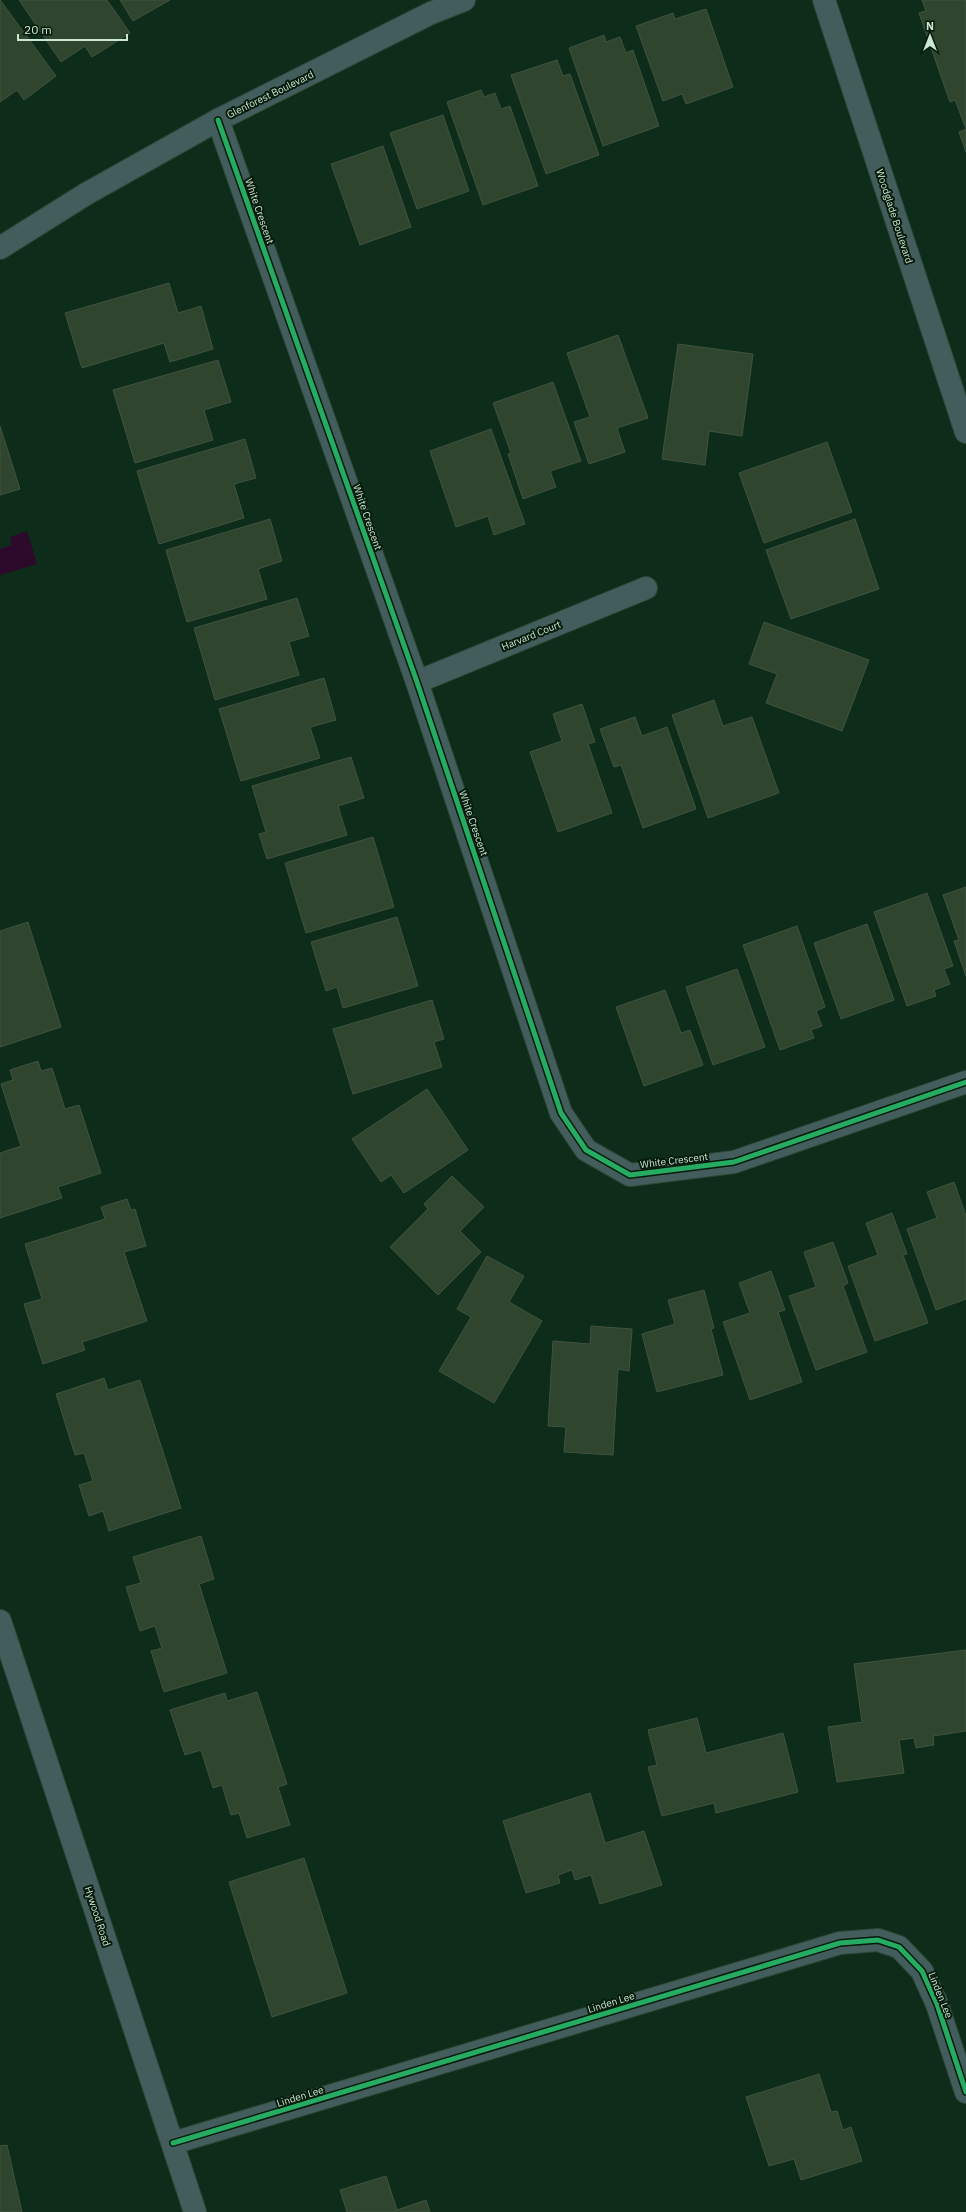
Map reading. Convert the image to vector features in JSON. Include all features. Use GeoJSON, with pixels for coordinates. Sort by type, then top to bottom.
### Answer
{"type":"FeatureCollection","features":[{"type":"Feature","properties":{"kind":"street","name":"Glenforest Boulevard"},"geometry":{"type":"LineString","coordinates":[[0,248],[86,194],[218,120],[432,13],[464,0]]}},
{"type":"Feature","properties":{"kind":"street","name":"Woodglade Boulevard"},"geometry":{"type":"LineString","coordinates":[[824,0],[966,432]]}},
{"type":"Feature","properties":{"kind":"street","name":"White Crescent"},"geometry":{"type":"LineString","coordinates":[[218,120],[417,682],[561,1113],[586,1150],[630,1175],[734,1162],[966,1082]]}},
{"type":"Feature","properties":{"kind":"street","name":"Harvard Court"},"geometry":{"type":"LineString","coordinates":[[417,682],[646,588]]}},
{"type":"Feature","properties":{"kind":"street","name":"Hywood Road"},"geometry":{"type":"LineString","coordinates":[[0,1621],[195,2212]]}},
{"type":"Feature","properties":{"kind":"street","name":"Linden Lee"},"geometry":{"type":"LineString","coordinates":[[173,2143],[840,1943],[878,1940],[899,1947],[922,1971],[937,2004],[966,2092]]}},
{"type":"Feature","properties":{"kind":"shaded area"},"geometry":{"type":"Polygon","coordinates":[[[27,531],[37,564],[0,575],[0,549],[12,545],[10,537],[27,531]]]}},
{"type":"Feature","properties":{"kind":"building"},"geometry":{"type":"Polygon","coordinates":[[[0,0],[56,76],[24,100],[17,90],[0,102],[0,0]]]}},
{"type":"Feature","properties":{"kind":"building"},"geometry":{"type":"Polygon","coordinates":[[[19,0],[107,0],[130,33],[92,57],[85,46],[61,62],[19,0]]]}},
{"type":"Feature","properties":{"kind":"building"},"geometry":{"type":"Polygon","coordinates":[[[120,0],[170,0],[133,21],[120,0]]]}},
{"type":"Feature","properties":{"kind":"building"},"geometry":{"type":"Polygon","coordinates":[[[922,0],[966,0],[966,129],[955,100],[950,102],[919,13],[926,11],[922,0]]]}},
{"type":"Feature","properties":{"kind":"building"},"geometry":{"type":"Polygon","coordinates":[[[706,9],[733,87],[686,104],[682,94],[663,101],[636,26],[673,13],[675,19],[706,9]]]}},
{"type":"Feature","properties":{"kind":"building"},"geometry":{"type":"Polygon","coordinates":[[[604,35],[606,42],[620,37],[626,53],[633,50],[659,126],[603,146],[569,48],[604,35]]]}},
{"type":"Feature","properties":{"kind":"building"},"geometry":{"type":"Polygon","coordinates":[[[557,60],[563,76],[570,74],[599,155],[546,174],[511,75],[557,60]]]}},
{"type":"Feature","properties":{"kind":"building"},"geometry":{"type":"Polygon","coordinates":[[[481,90],[484,97],[495,93],[501,109],[510,106],[538,186],[483,205],[447,102],[481,90]]]}},
{"type":"Feature","properties":{"kind":"building"},"geometry":{"type":"Polygon","coordinates":[[[443,115],[469,191],[417,209],[390,133],[443,115]]]}},
{"type":"Feature","properties":{"kind":"building"},"geometry":{"type":"Polygon","coordinates":[[[966,129],[966,152],[959,132],[966,129]]]}},
{"type":"Feature","properties":{"kind":"building"},"geometry":{"type":"Polygon","coordinates":[[[383,146],[411,227],[360,245],[331,164],[383,146]]]}},
{"type":"Feature","properties":{"kind":"building"},"geometry":{"type":"Polygon","coordinates":[[[169,283],[178,313],[201,306],[213,349],[170,362],[164,343],[82,368],[65,313],[169,283]]]}},
{"type":"Feature","properties":{"kind":"building"},"geometry":{"type":"Polygon","coordinates":[[[618,335],[648,418],[617,428],[625,452],[589,464],[574,422],[590,417],[567,353],[618,335]]]}},
{"type":"Feature","properties":{"kind":"building"},"geometry":{"type":"Polygon","coordinates":[[[678,344],[753,354],[742,436],[709,431],[705,465],[662,459],[678,344]]]}},
{"type":"Feature","properties":{"kind":"building"},"geometry":{"type":"Polygon","coordinates":[[[218,360],[231,402],[204,410],[213,440],[135,463],[113,390],[218,360]]]}},
{"type":"Feature","properties":{"kind":"building"},"geometry":{"type":"Polygon","coordinates":[[[553,382],[581,461],[550,471],[556,487],[523,499],[508,454],[511,453],[493,403],[553,382]]]}},
{"type":"Feature","properties":{"kind":"building"},"geometry":{"type":"Polygon","coordinates":[[[0,426],[20,489],[0,495],[0,426]]]}},
{"type":"Feature","properties":{"kind":"building"},"geometry":{"type":"Polygon","coordinates":[[[491,429],[525,524],[494,535],[488,516],[456,527],[430,451],[491,429]]]}},
{"type":"Feature","properties":{"kind":"building"},"geometry":{"type":"Polygon","coordinates":[[[245,439],[256,478],[234,484],[244,518],[159,544],[137,471],[245,439]]]}},
{"type":"Feature","properties":{"kind":"building"},"geometry":{"type":"Polygon","coordinates":[[[827,442],[852,512],[764,543],[739,473],[827,442]]]}},
{"type":"Feature","properties":{"kind":"building"},"geometry":{"type":"Polygon","coordinates":[[[270,519],[282,561],[258,569],[267,599],[187,622],[166,550],[270,519]]]}},
{"type":"Feature","properties":{"kind":"building"},"geometry":{"type":"Polygon","coordinates":[[[855,519],[879,589],[791,619],[766,550],[855,519]]]}},
{"type":"Feature","properties":{"kind":"building"},"geometry":{"type":"Polygon","coordinates":[[[297,598],[309,636],[289,642],[299,675],[215,700],[194,628],[297,598]]]}},
{"type":"Feature","properties":{"kind":"building"},"geometry":{"type":"Polygon","coordinates":[[[764,622],[869,660],[842,731],[766,703],[777,674],[749,664],[764,622]]]}},
{"type":"Feature","properties":{"kind":"building"},"geometry":{"type":"Polygon","coordinates":[[[324,678],[336,720],[310,727],[320,758],[241,781],[219,709],[324,678]]]}},
{"type":"Feature","properties":{"kind":"building"},"geometry":{"type":"Polygon","coordinates":[[[714,700],[723,726],[752,717],[779,793],[708,818],[672,715],[714,700]]]}},
{"type":"Feature","properties":{"kind":"building"},"geometry":{"type":"Polygon","coordinates":[[[582,704],[595,742],[588,744],[612,813],[558,832],[530,752],[562,741],[553,714],[582,704]]]}},
{"type":"Feature","properties":{"kind":"building"},"geometry":{"type":"Polygon","coordinates":[[[635,717],[642,736],[667,727],[696,809],[643,828],[621,765],[614,767],[600,729],[635,717]]]}},
{"type":"Feature","properties":{"kind":"building"},"geometry":{"type":"Polygon","coordinates":[[[351,757],[364,798],[338,806],[347,835],[267,859],[259,834],[266,832],[252,786],[351,757]]]}},
{"type":"Feature","properties":{"kind":"building"},"geometry":{"type":"Polygon","coordinates":[[[373,837],[394,907],[306,933],[285,863],[373,837]]]}},
{"type":"Feature","properties":{"kind":"building"},"geometry":{"type":"Polygon","coordinates":[[[966,887],[966,976],[954,941],[959,940],[943,895],[966,887]]]}},
{"type":"Feature","properties":{"kind":"building"},"geometry":{"type":"Polygon","coordinates":[[[927,893],[953,966],[944,969],[950,984],[934,990],[936,996],[907,1006],[874,912],[927,893]]]}},
{"type":"Feature","properties":{"kind":"building"},"geometry":{"type":"Polygon","coordinates":[[[397,917],[418,986],[343,1008],[337,987],[326,991],[311,942],[397,917]]]}},
{"type":"Feature","properties":{"kind":"building"},"geometry":{"type":"Polygon","coordinates":[[[28,922],[61,1027],[0,1047],[0,931],[28,922]]]}},
{"type":"Feature","properties":{"kind":"building"},"geometry":{"type":"Polygon","coordinates":[[[867,924],[894,1000],[841,1019],[814,943],[867,924]]]}},
{"type":"Feature","properties":{"kind":"building"},"geometry":{"type":"Polygon","coordinates":[[[797,926],[825,1007],[816,1011],[822,1026],[811,1030],[814,1038],[780,1050],[743,945],[797,926]]]}},
{"type":"Feature","properties":{"kind":"building"},"geometry":{"type":"Polygon","coordinates":[[[737,969],[765,1047],[713,1065],[686,987],[737,969]]]}},
{"type":"Feature","properties":{"kind":"building"},"geometry":{"type":"Polygon","coordinates":[[[665,990],[681,1033],[690,1030],[703,1065],[644,1086],[616,1007],[665,990]]]}},
{"type":"Feature","properties":{"kind":"building"},"geometry":{"type":"Polygon","coordinates":[[[432,1000],[444,1039],[434,1042],[442,1067],[353,1094],[333,1029],[432,1000]]]}},
{"type":"Feature","properties":{"kind":"building"},"geometry":{"type":"Polygon","coordinates":[[[38,1061],[41,1071],[52,1068],[65,1109],[79,1105],[101,1173],[58,1187],[62,1198],[0,1218],[0,1153],[21,1146],[1,1084],[13,1080],[10,1070],[38,1061]]]}},
{"type":"Feature","properties":{"kind":"building"},"geometry":{"type":"Polygon","coordinates":[[[427,1089],[468,1150],[404,1193],[391,1175],[381,1182],[352,1139],[427,1089]]]}},
{"type":"Feature","properties":{"kind":"building"},"geometry":{"type":"Polygon","coordinates":[[[452,1176],[484,1207],[460,1231],[481,1252],[438,1295],[390,1247],[428,1209],[424,1204],[452,1176]]]}},
{"type":"Feature","properties":{"kind":"building"},"geometry":{"type":"Polygon","coordinates":[[[954,1182],[966,1216],[966,1299],[936,1310],[907,1229],[937,1218],[927,1192],[954,1182]]]}},
{"type":"Feature","properties":{"kind":"building"},"geometry":{"type":"Polygon","coordinates":[[[127,1199],[131,1210],[135,1209],[146,1246],[124,1252],[147,1321],[82,1342],[85,1350],[43,1364],[24,1304],[42,1299],[25,1244],[105,1219],[101,1207],[127,1199]]]}},
{"type":"Feature","properties":{"kind":"building"},"geometry":{"type":"Polygon","coordinates":[[[892,1213],[907,1254],[903,1255],[928,1323],[875,1341],[848,1266],[878,1255],[866,1223],[892,1213]]]}},
{"type":"Feature","properties":{"kind":"building"},"geometry":{"type":"Polygon","coordinates":[[[833,1242],[848,1283],[843,1286],[867,1352],[816,1370],[789,1296],[816,1287],[804,1252],[833,1242]]]}},
{"type":"Feature","properties":{"kind":"building"},"geometry":{"type":"Polygon","coordinates":[[[487,1256],[524,1276],[509,1302],[542,1321],[494,1403],[439,1371],[471,1317],[457,1309],[487,1256]]]}},
{"type":"Feature","properties":{"kind":"building"},"geometry":{"type":"Polygon","coordinates":[[[771,1271],[785,1310],[778,1312],[802,1382],[750,1400],[723,1322],[750,1313],[739,1283],[771,1271]]]}},
{"type":"Feature","properties":{"kind":"building"},"geometry":{"type":"Polygon","coordinates":[[[704,1290],[714,1328],[711,1329],[723,1375],[657,1392],[642,1334],[675,1324],[668,1300],[704,1290]]]}},
{"type":"Feature","properties":{"kind":"building"},"geometry":{"type":"Polygon","coordinates":[[[591,1326],[632,1329],[629,1371],[618,1369],[613,1455],[564,1452],[566,1427],[548,1426],[553,1341],[590,1344],[591,1326]]]}},
{"type":"Feature","properties":{"kind":"building"},"geometry":{"type":"Polygon","coordinates":[[[104,1378],[108,1390],[140,1380],[181,1508],[109,1531],[103,1511],[89,1516],[79,1485],[93,1481],[84,1453],[75,1455],[56,1394],[104,1378]]]}},
{"type":"Feature","properties":{"kind":"building"},"geometry":{"type":"Polygon","coordinates":[[[201,1536],[214,1579],[199,1584],[227,1673],[164,1692],[151,1651],[162,1648],[155,1626],[140,1631],[126,1587],[141,1583],[133,1557],[201,1536]]]}},
{"type":"Feature","properties":{"kind":"building"},"geometry":{"type":"Polygon","coordinates":[[[966,1650],[966,1731],[933,1736],[934,1745],[916,1748],[914,1738],[899,1740],[904,1773],[837,1782],[828,1727],[862,1722],[854,1664],[966,1650]]]}},
{"type":"Feature","properties":{"kind":"building"},"geometry":{"type":"Polygon","coordinates":[[[257,1692],[287,1784],[278,1787],[290,1825],[247,1838],[239,1813],[231,1815],[222,1785],[213,1788],[201,1750],[185,1755],[170,1710],[225,1693],[227,1701],[257,1692]]]}},
{"type":"Feature","properties":{"kind":"building"},"geometry":{"type":"Polygon","coordinates":[[[697,1718],[706,1753],[783,1733],[798,1792],[716,1813],[714,1803],[662,1816],[648,1767],[657,1765],[648,1730],[697,1718]]]}},
{"type":"Feature","properties":{"kind":"building"},"geometry":{"type":"Polygon","coordinates":[[[590,1793],[605,1843],[644,1831],[662,1885],[600,1904],[591,1875],[575,1880],[572,1870],[558,1875],[560,1883],[526,1893],[503,1821],[590,1793]]]}},
{"type":"Feature","properties":{"kind":"building"},"geometry":{"type":"Polygon","coordinates":[[[304,1858],[347,1993],[272,2017],[229,1882],[304,1858]]]}},
{"type":"Feature","properties":{"kind":"building"},"geometry":{"type":"Polygon","coordinates":[[[819,2074],[831,2112],[837,2111],[843,2130],[851,2127],[862,2161],[801,2180],[794,2159],[769,2166],[746,2097],[819,2074]]]}},
{"type":"Feature","properties":{"kind":"building"},"geometry":{"type":"Polygon","coordinates":[[[7,2145],[22,2212],[0,2212],[0,2146],[7,2145]]]}},
{"type":"Feature","properties":{"kind":"building"},"geometry":{"type":"Polygon","coordinates":[[[386,2176],[397,2210],[426,2200],[430,2212],[347,2212],[340,2190],[386,2176]]]}},
{"type":"Feature","properties":{"kind":"cycle path"},"geometry":{"type":"LineString","coordinates":[[218,120],[417,682],[561,1113],[586,1150],[630,1175],[734,1162],[966,1082]]}},
{"type":"Feature","properties":{"kind":"cycle path"},"geometry":{"type":"LineString","coordinates":[[173,2143],[840,1943],[878,1940],[899,1947],[922,1971],[937,2004],[966,2092]]}}]}
